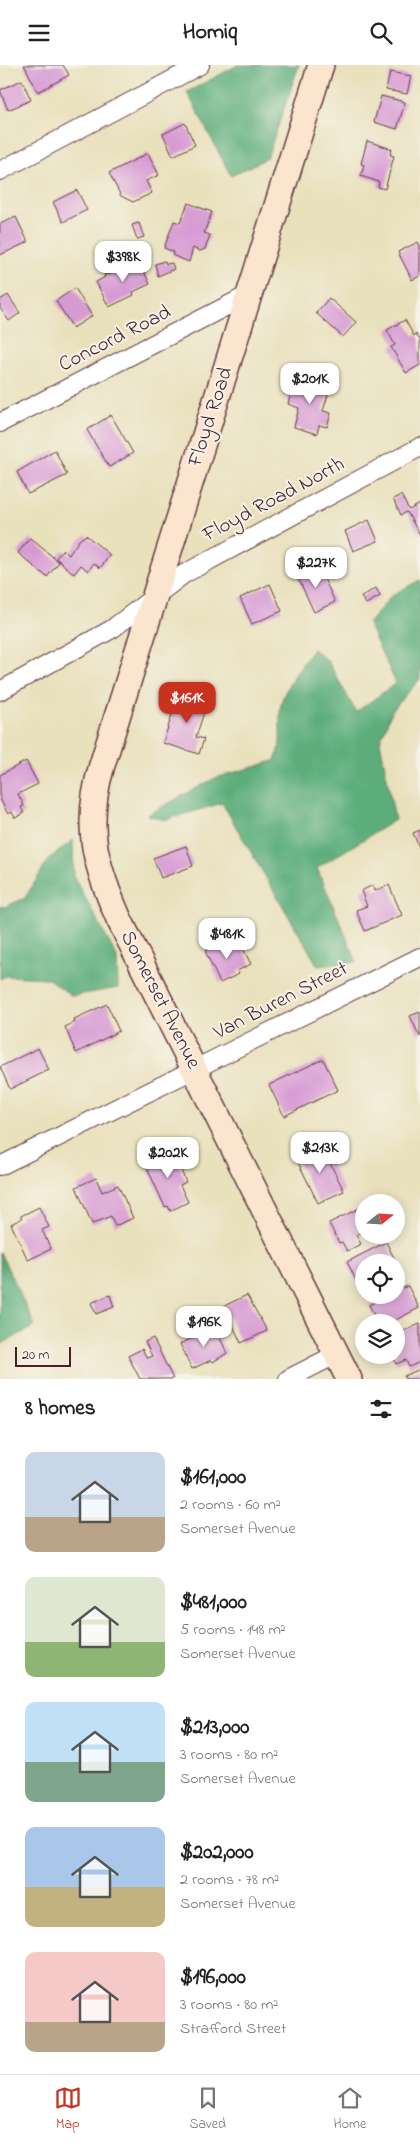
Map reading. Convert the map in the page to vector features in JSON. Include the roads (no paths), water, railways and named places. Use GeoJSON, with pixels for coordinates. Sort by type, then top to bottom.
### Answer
{"type":"FeatureCollection","features":[{"type":"Feature","properties":{"kind":"street"},"geometry":{"type":"LineString","coordinates":[[0,171],[200,65]]}},
{"type":"Feature","properties":{"kind":"street","name":"Floyd Road"},"geometry":{"type":"LineString","coordinates":[[152,599],[321,65]]}},
{"type":"Feature","properties":{"kind":"street","name":"Concord Road"},"geometry":{"type":"LineString","coordinates":[[0,423],[250,294]]}},
{"type":"Feature","properties":{"kind":"street","name":"Floyd Road North"},"geometry":{"type":"LineString","coordinates":[[152,599],[184,574],[420,447]]}},
{"type":"Feature","properties":{"kind":"street"},"geometry":{"type":"LineString","coordinates":[[0,691],[112,629],[152,599]]}},
{"type":"Feature","properties":{"kind":"street","name":"Somerset Avenue"},"geometry":{"type":"LineString","coordinates":[[152,599],[97,781],[93,813],[93,842],[96,858],[104,887],[349,1379]]}},
{"type":"Feature","properties":{"kind":"street","name":"Van Buren Street"},"geometry":{"type":"LineString","coordinates":[[0,1166],[420,957]]}},
{"type":"Feature","properties":{"kind":"street"},"geometry":{"type":"LineString","coordinates":[[288,1379],[337,1355]]}}]}
